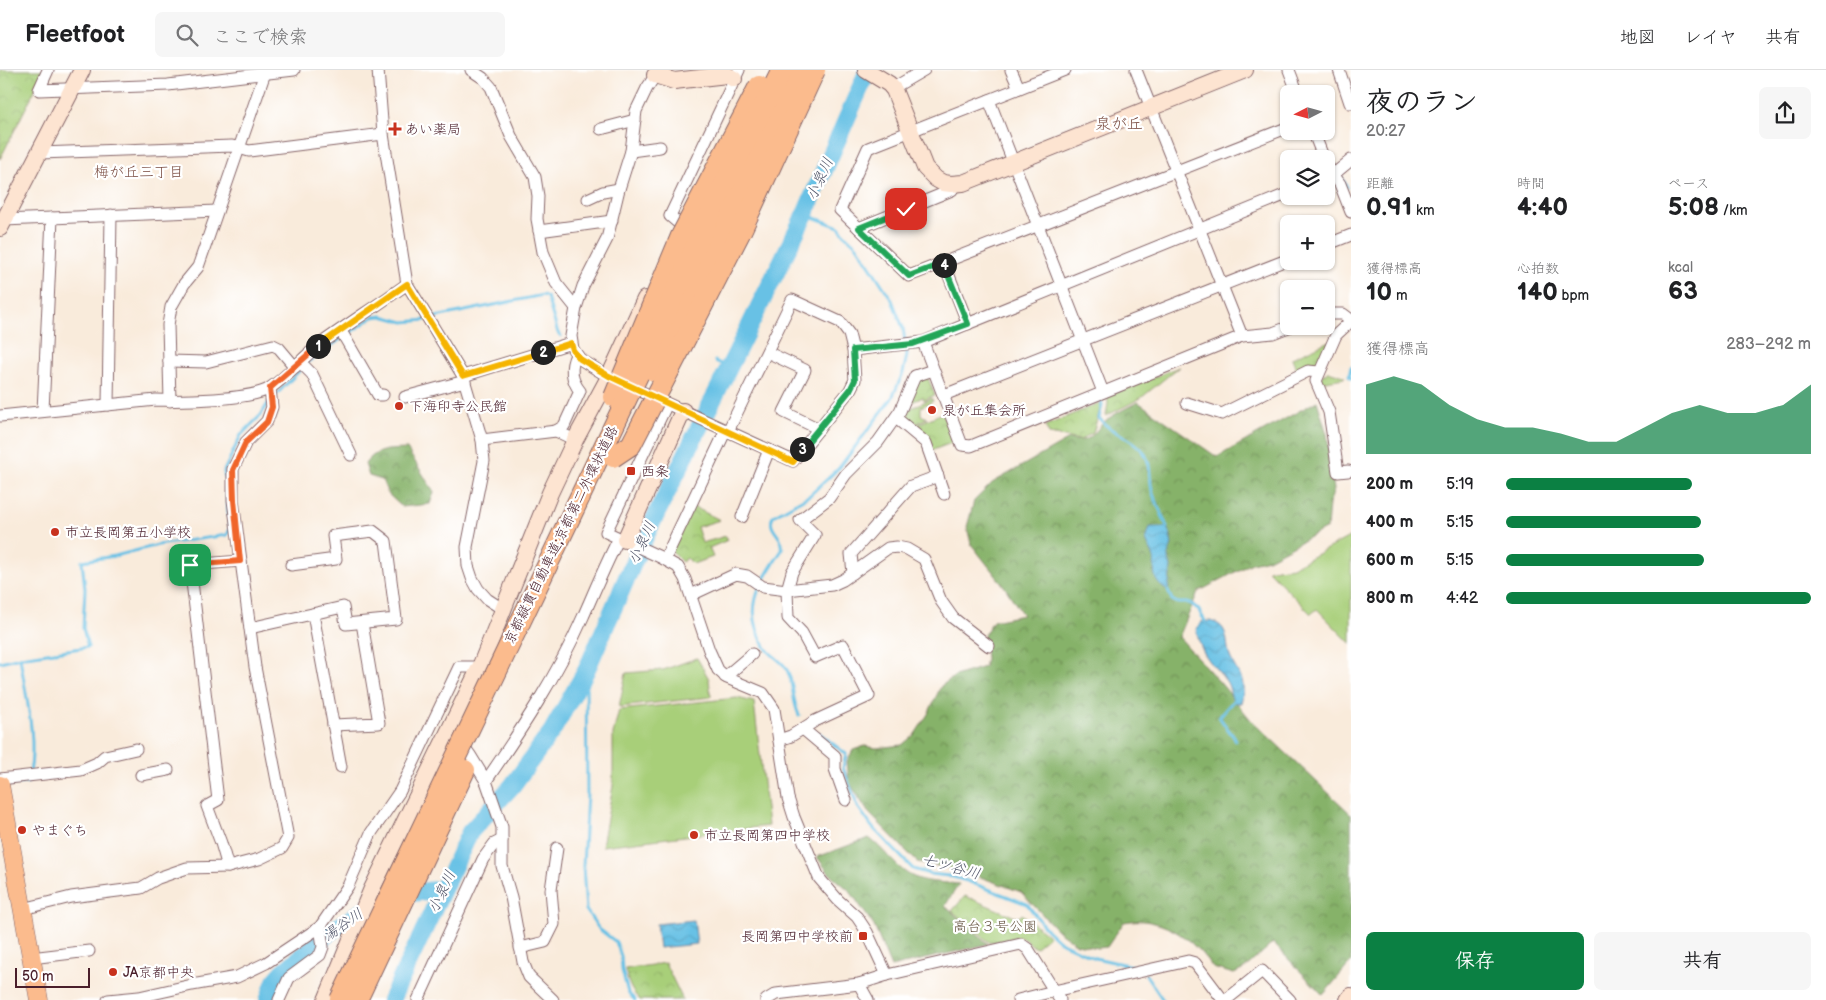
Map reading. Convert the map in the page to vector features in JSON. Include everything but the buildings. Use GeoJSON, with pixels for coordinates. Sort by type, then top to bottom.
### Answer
{"type":"FeatureCollection","features":[{"type":"Feature","properties":{"kind":"highway"},"geometry":{"type":"LineString","coordinates":[[551,557],[636,342],[681,236],[767,70]]}},
{"type":"Feature","properties":{"kind":"highway","name":"京都縦貫自動車道;京都第二外環状道路"},"geometry":{"type":"LineString","coordinates":[[340,1000],[639,373],[717,199],[782,70]]}},
{"type":"Feature","properties":{"kind":"highway","name":"京都縦貫自動車道;京都第二外環状道路"},"geometry":{"type":"LineString","coordinates":[[357,1000],[796,70]]}},
{"type":"Feature","properties":{"kind":"highway"},"geometry":{"type":"LineString","coordinates":[[613,457],[631,445],[741,231],[815,70]]}},
{"type":"Feature","properties":{"kind":"main road"},"geometry":{"type":"LineString","coordinates":[[0,785],[38,1000]]}},
{"type":"Feature","properties":{"kind":"street"},"geometry":{"type":"LineString","coordinates":[[48,70],[39,90],[168,85],[294,70]]}},
{"type":"Feature","properties":{"kind":"street"},"geometry":{"type":"LineString","coordinates":[[2,224],[82,70]]}},
{"type":"Feature","properties":{"kind":"street"},"geometry":{"type":"LineString","coordinates":[[378,70],[383,134],[407,284],[464,378],[482,440],[484,461],[467,547],[468,566],[478,590],[487,599],[504,610]]}},
{"type":"Feature","properties":{"kind":"street"},"geometry":{"type":"LineString","coordinates":[[471,70],[483,78],[491,87],[511,136],[535,177],[538,196],[538,231],[542,252],[562,292],[576,308]]}},
{"type":"Feature","properties":{"kind":"street"},"geometry":{"type":"LineString","coordinates":[[326,1000],[371,891],[480,667],[550,493],[575,440],[609,376],[660,267],[732,143],[782,70]]}},
{"type":"Feature","properties":{"kind":"street"},"geometry":{"type":"LineString","coordinates":[[866,70],[889,85],[911,131],[925,168],[943,183],[955,184],[963,183],[1245,70]]}},
{"type":"Feature","properties":{"kind":"street"},"geometry":{"type":"LineString","coordinates":[[889,85],[924,70]]}},
{"type":"Feature","properties":{"kind":"street"},"geometry":{"type":"LineString","coordinates":[[1012,70],[1019,88]]}},
{"type":"Feature","properties":{"kind":"street"},"geometry":{"type":"LineString","coordinates":[[1065,70],[868,148],[840,210],[909,276],[1280,131]]}},
{"type":"Feature","properties":{"kind":"street"},"geometry":{"type":"LineString","coordinates":[[1136,70],[1242,336]]}},
{"type":"Feature","properties":{"kind":"street"},"geometry":{"type":"LineString","coordinates":[[1289,70],[1295,85]]}},
{"type":"Feature","properties":{"kind":"street"},"geometry":{"type":"LineString","coordinates":[[1339,70],[1350,103]]}},
{"type":"Feature","properties":{"kind":"street"},"geometry":{"type":"LineString","coordinates":[[170,401],[168,325],[171,307],[184,284],[198,266],[265,72]]}},
{"type":"Feature","properties":{"kind":"street"},"geometry":{"type":"LineString","coordinates":[[662,558],[725,430],[792,300],[840,322],[850,334],[855,380],[850,390],[793,462],[769,450],[725,430],[686,412],[667,404],[591,367],[576,355],[571,343],[576,308],[583,286],[607,239],[619,189],[631,151],[634,120],[642,97],[657,73],[674,81],[689,75],[736,74]]}},
{"type":"Feature","properties":{"kind":"street"},"geometry":{"type":"LineString","coordinates":[[683,227],[670,216],[736,74]]}},
{"type":"Feature","properties":{"kind":"street"},"geometry":{"type":"LineString","coordinates":[[989,100],[1103,392]]}},
{"type":"Feature","properties":{"kind":"street"},"geometry":{"type":"LineString","coordinates":[[601,129],[634,120]]}},
{"type":"Feature","properties":{"kind":"street"},"geometry":{"type":"LineString","coordinates":[[40,153],[232,146],[249,151],[383,134]]}},
{"type":"Feature","properties":{"kind":"street"},"geometry":{"type":"LineString","coordinates":[[631,151],[660,146]]}},
{"type":"Feature","properties":{"kind":"street"},"geometry":{"type":"LineString","coordinates":[[1335,172],[1351,160]]}},
{"type":"Feature","properties":{"kind":"street"},"geometry":{"type":"LineString","coordinates":[[1335,175],[1351,212]]}},
{"type":"Feature","properties":{"kind":"street"},"geometry":{"type":"LineString","coordinates":[[859,228],[952,190],[955,184]]}},
{"type":"Feature","properties":{"kind":"street"},"geometry":{"type":"LineString","coordinates":[[588,200],[604,192],[619,189]]}},
{"type":"Feature","properties":{"kind":"street"},"geometry":{"type":"LineString","coordinates":[[853,350],[918,343],[1280,197]]}},
{"type":"Feature","properties":{"kind":"street"},"geometry":{"type":"LineString","coordinates":[[2,224],[52,218],[217,211]]}},
{"type":"Feature","properties":{"kind":"street"},"geometry":{"type":"LineString","coordinates":[[108,405],[111,215]]}},
{"type":"Feature","properties":{"kind":"street"},"geometry":{"type":"LineString","coordinates":[[43,411],[52,218]]}},
{"type":"Feature","properties":{"kind":"street"},"geometry":{"type":"LineString","coordinates":[[538,231],[612,221]]}},
{"type":"Feature","properties":{"kind":"street"},"geometry":{"type":"LineString","coordinates":[[1335,241],[1351,235]]}},
{"type":"Feature","properties":{"kind":"street"},"geometry":{"type":"LineString","coordinates":[[944,263],[968,324]]}},
{"type":"Feature","properties":{"kind":"street"},"geometry":{"type":"LineString","coordinates":[[944,395],[1280,263]]}},
{"type":"Feature","properties":{"kind":"street"},"geometry":{"type":"LineString","coordinates":[[0,416],[156,400],[170,401],[227,397],[246,395],[270,388],[318,346],[407,284]]}},
{"type":"Feature","properties":{"kind":"street"},"geometry":{"type":"LineString","coordinates":[[1335,314],[1343,314],[1351,320],[1336,335],[1316,381],[1329,412],[1338,472],[1348,471]]}},
{"type":"Feature","properties":{"kind":"street"},"geometry":{"type":"LineString","coordinates":[[918,343],[944,395],[962,445],[970,446],[1242,336],[1273,333],[1280,330]]}},
{"type":"Feature","properties":{"kind":"street"},"geometry":{"type":"LineString","coordinates":[[341,331],[378,395],[383,395]]}},
{"type":"Feature","properties":{"kind":"street"},"geometry":{"type":"LineString","coordinates":[[405,397],[571,343]]}},
{"type":"Feature","properties":{"kind":"street"},"geometry":{"type":"LineString","coordinates":[[169,361],[206,362],[273,345],[279,348],[312,374],[351,455]]}},
{"type":"Feature","properties":{"kind":"street"},"geometry":{"type":"LineString","coordinates":[[766,352],[805,370],[784,412],[819,429]]}},
{"type":"Feature","properties":{"kind":"street"},"geometry":{"type":"LineString","coordinates":[[482,440],[556,431],[564,426],[580,391],[572,374],[576,355]]}},
{"type":"Feature","properties":{"kind":"street"},"geometry":{"type":"LineString","coordinates":[[779,740],[791,736],[869,696],[843,645],[815,658],[802,633],[788,618],[787,590],[792,572],[815,535],[800,520],[829,498],[846,474],[878,442],[896,418],[916,376],[932,370]]}},
{"type":"Feature","properties":{"kind":"street"},"geometry":{"type":"LineString","coordinates":[[1187,403],[1222,414],[1308,371],[1319,372]]}},
{"type":"Feature","properties":{"kind":"street"},"geometry":{"type":"LineString","coordinates":[[23,909],[71,897],[140,888],[158,878],[187,868],[228,867],[259,860],[282,848],[288,838],[255,667],[240,561],[234,500],[233,470],[246,442],[267,422],[272,407],[270,388]]}},
{"type":"Feature","properties":{"kind":"street"},"geometry":{"type":"LineString","coordinates":[[667,404],[606,532],[623,542],[662,558],[678,567],[691,595],[709,650],[718,670],[725,677],[763,693],[770,701],[774,709],[788,798],[819,878],[838,900],[857,917],[868,932],[887,975]]}},
{"type":"Feature","properties":{"kind":"street"},"geometry":{"type":"LineString","coordinates":[[486,784],[561,660],[583,618],[605,565],[623,542],[686,412]]}},
{"type":"Feature","properties":{"kind":"street"},"geometry":{"type":"LineString","coordinates":[[896,418],[926,443],[944,494]]}},
{"type":"Feature","properties":{"kind":"street"},"geometry":{"type":"LineString","coordinates":[[556,431],[575,440]]}},
{"type":"Feature","properties":{"kind":"street"},"geometry":{"type":"LineString","coordinates":[[742,517],[769,450]]}},
{"type":"Feature","properties":{"kind":"street"},"geometry":{"type":"LineString","coordinates":[[853,573],[851,554],[911,486],[938,476]]}},
{"type":"Feature","properties":{"kind":"street"},"geometry":{"type":"LineString","coordinates":[[250,628],[343,607],[346,624],[396,619],[386,541],[373,531],[333,536],[336,559],[292,565]]}},
{"type":"Feature","properties":{"kind":"street"},"geometry":{"type":"LineString","coordinates":[[691,595],[736,574],[742,574],[759,584],[787,590],[832,585],[843,580],[888,548],[896,547],[907,549],[924,559],[941,600],[953,618],[989,646]]}},
{"type":"Feature","properties":{"kind":"street"},"geometry":{"type":"LineString","coordinates":[[228,867],[207,806],[218,800],[190,565],[240,561]]}},
{"type":"Feature","properties":{"kind":"street"},"geometry":{"type":"LineString","coordinates":[[313,614],[341,767]]}},
{"type":"Feature","properties":{"kind":"street"},"geometry":{"type":"LineString","coordinates":[[333,726],[380,723],[362,623]]}},
{"type":"Feature","properties":{"kind":"street"},"geometry":{"type":"LineString","coordinates":[[725,677],[752,654]]}},
{"type":"Feature","properties":{"kind":"street"},"geometry":{"type":"LineString","coordinates":[[280,1000],[289,978],[320,956],[321,937],[348,886],[371,833],[400,791],[459,666],[480,667]]}},
{"type":"Feature","properties":{"kind":"street"},"geometry":{"type":"LineString","coordinates":[[808,726],[835,756],[835,769],[846,800]]}},
{"type":"Feature","properties":{"kind":"street"},"geometry":{"type":"LineString","coordinates":[[451,729],[470,755],[486,784],[502,827],[502,866],[511,897],[520,948],[528,978],[553,1000]]}},
{"type":"Feature","properties":{"kind":"street"},"geometry":{"type":"LineString","coordinates":[[0,779],[80,770],[92,766],[105,756],[136,749]]}},
{"type":"Feature","properties":{"kind":"street"},"geometry":{"type":"LineString","coordinates":[[141,775],[168,770]]}},
{"type":"Feature","properties":{"kind":"street"},"geometry":{"type":"LineString","coordinates":[[418,1000],[483,859],[494,844],[502,840]]}},
{"type":"Feature","properties":{"kind":"street"},"geometry":{"type":"LineString","coordinates":[[520,948],[545,942],[554,924],[551,890],[557,848]]}},
{"type":"Feature","properties":{"kind":"street"},"geometry":{"type":"LineString","coordinates":[[108,1000],[139,997],[236,977],[321,937]]}},
{"type":"Feature","properties":{"kind":"street"},"geometry":{"type":"LineString","coordinates":[[766,1000],[776,994],[807,995],[858,984],[887,975],[1021,944],[1028,949],[1057,995]]}},
{"type":"Feature","properties":{"kind":"street"},"geometry":{"type":"LineString","coordinates":[[31,958],[89,951]]}},
{"type":"Feature","properties":{"kind":"street"},"geometry":{"type":"LineString","coordinates":[[1018,1000],[1057,995],[1188,961],[1195,962],[1225,1000],[1262,971],[1290,1000]]}},
{"type":"Feature","properties":{"kind":"street"},"geometry":{"type":"LineString","coordinates":[[858,984],[868,1000]]}},
{"type":"Feature","properties":{"kind":"street"},"geometry":{"type":"LineString","coordinates":[[1348,1000],[1351,996]]}},
{"type":"Feature","properties":{"kind":"green space"},"geometry":{"type":"Polygon","coordinates":[[[0,70],[45,70],[0,159],[0,70]]]}},
{"type":"Feature","properties":{"kind":"green space"},"geometry":{"type":"Polygon","coordinates":[[[1329,341],[1322,356],[1316,362],[1301,369],[1300,367],[1296,368],[1292,358],[1329,341]]]}},
{"type":"Feature","properties":{"kind":"green space"},"geometry":{"type":"Polygon","coordinates":[[[1179,367],[1141,398],[1106,416],[1107,396],[1179,367]]]}},
{"type":"Feature","properties":{"kind":"green space"},"geometry":{"type":"Polygon","coordinates":[[[1328,371],[1344,376],[1344,378],[1320,382],[1323,374],[1326,374],[1328,371]]]}},
{"type":"Feature","properties":{"kind":"green space"},"geometry":{"type":"Polygon","coordinates":[[[927,376],[935,395],[924,400],[923,397],[908,404],[917,381],[927,376]]]}},
{"type":"Feature","properties":{"kind":"green space"},"geometry":{"type":"Polygon","coordinates":[[[932,398],[933,401],[921,407],[921,415],[927,418],[912,426],[904,419],[905,411],[932,398]]]}},
{"type":"Feature","properties":{"kind":"green space"},"geometry":{"type":"Polygon","coordinates":[[[1317,401],[1327,434],[1334,490],[1329,504],[1327,528],[1268,559],[1252,563],[1198,592],[1179,637],[1251,720],[1351,814],[1351,962],[1323,995],[1273,943],[1244,969],[1234,974],[1213,968],[1184,937],[1155,923],[1144,921],[1124,922],[1107,947],[1097,948],[1077,944],[1058,931],[1021,892],[964,871],[917,862],[868,812],[849,782],[847,761],[853,750],[865,746],[876,748],[902,745],[915,734],[928,714],[941,686],[955,676],[984,667],[986,659],[984,635],[993,621],[1023,615],[1004,586],[971,544],[967,527],[974,501],[992,483],[1069,439],[1084,440],[1089,438],[1109,418],[1138,402],[1217,457],[1317,401]]]}},
{"type":"Feature","properties":{"kind":"green space"},"geometry":{"type":"Polygon","coordinates":[[[1099,403],[1101,406],[1093,433],[1080,440],[1049,434],[1045,426],[1099,403]]]}},
{"type":"Feature","properties":{"kind":"green space"},"geometry":{"type":"Polygon","coordinates":[[[942,413],[954,442],[933,450],[912,427],[942,413]]]}},
{"type":"Feature","properties":{"kind":"green space"},"geometry":{"type":"Polygon","coordinates":[[[407,449],[434,492],[430,504],[402,507],[388,494],[382,480],[369,476],[365,464],[374,455],[383,451],[407,449]]]}},
{"type":"Feature","properties":{"kind":"green space"},"geometry":{"type":"Polygon","coordinates":[[[692,506],[720,520],[697,527],[702,543],[726,536],[728,540],[709,548],[713,557],[693,564],[687,558],[682,562],[671,551],[692,506]]]}},
{"type":"Feature","properties":{"kind":"green space"},"geometry":{"type":"Polygon","coordinates":[[[1351,536],[1351,644],[1317,609],[1311,614],[1268,570],[1293,567],[1351,536]]]}},
{"type":"Feature","properties":{"kind":"green space"},"geometry":{"type":"Polygon","coordinates":[[[697,658],[709,679],[711,697],[619,707],[626,673],[663,670],[697,658]]]}},
{"type":"Feature","properties":{"kind":"green space"},"geometry":{"type":"Polygon","coordinates":[[[737,698],[754,702],[768,826],[602,846],[613,786],[613,734],[619,710],[737,698]]]}},
{"type":"Feature","properties":{"kind":"green space"},"geometry":{"type":"Polygon","coordinates":[[[869,838],[908,874],[926,881],[959,884],[945,906],[988,944],[891,967],[874,926],[850,891],[829,873],[817,857],[869,838]]]}},
{"type":"Feature","properties":{"kind":"green space","name":"高台３号公園"},"geometry":{"type":"Polygon","coordinates":[[[965,896],[1015,917],[1019,917],[1022,914],[1049,936],[1035,948],[1024,938],[1018,937],[990,943],[952,911],[965,896]]]}},
{"type":"Feature","properties":{"kind":"green space"},"geometry":{"type":"Polygon","coordinates":[[[665,963],[683,1000],[640,1000],[630,986],[625,969],[665,963]]]}},
{"type":"Feature","properties":{"kind":"water"},"geometry":{"type":"Polygon","coordinates":[[[1150,527],[1167,527],[1170,534],[1172,545],[1168,555],[1171,567],[1168,591],[1155,578],[1154,559],[1146,540],[1150,527]]]}},
{"type":"Feature","properties":{"kind":"water"},"geometry":{"type":"Polygon","coordinates":[[[1210,621],[1222,627],[1226,636],[1231,659],[1243,684],[1241,703],[1235,703],[1228,684],[1203,652],[1196,629],[1201,622],[1210,621]]]}},
{"type":"Feature","properties":{"kind":"water"},"geometry":{"type":"Polygon","coordinates":[[[694,920],[697,944],[659,948],[656,924],[694,920]]]}},
{"type":"Feature","properties":{"kind":"waterway","name":"小泉川"},"geometry":{"type":"LineString","coordinates":[[391,1000],[470,832],[512,786],[552,731],[586,671],[642,543],[805,214],[868,70]]}},
{"type":"Feature","properties":{"kind":"waterway"},"geometry":{"type":"LineString","coordinates":[[1339,173],[1347,187]]}},
{"type":"Feature","properties":{"kind":"waterway"},"geometry":{"type":"LineString","coordinates":[[799,715],[787,670],[766,648],[755,621],[754,608],[756,597],[767,574],[782,550],[781,540],[771,521],[773,516],[810,495],[839,468],[892,398],[903,373],[907,355],[903,328],[892,300],[857,246],[839,227],[805,214]]}},
{"type":"Feature","properties":{"kind":"waterway"},"geometry":{"type":"LineString","coordinates":[[431,318],[543,295],[547,297],[558,333],[561,336]]}},
{"type":"Feature","properties":{"kind":"waterway"},"geometry":{"type":"LineString","coordinates":[[274,397],[309,361],[373,317],[382,316],[404,322],[426,320]]}},
{"type":"Feature","properties":{"kind":"waterway"},"geometry":{"type":"LineString","coordinates":[[715,361],[729,368]]}},
{"type":"Feature","properties":{"kind":"waterway"},"geometry":{"type":"LineString","coordinates":[[1351,367],[1349,376],[1351,378]]}},
{"type":"Feature","properties":{"kind":"waterway"},"geometry":{"type":"LineString","coordinates":[[1101,397],[1102,406],[1099,418],[1109,428],[1137,445],[1148,460],[1153,494],[1167,527]]}},
{"type":"Feature","properties":{"kind":"waterway"},"geometry":{"type":"LineString","coordinates":[[0,662],[20,657],[88,647],[83,628],[85,589],[82,561],[115,556],[158,545],[227,535],[230,529],[224,471],[241,435],[261,415],[268,403]]}},
{"type":"Feature","properties":{"kind":"waterway"},"geometry":{"type":"LineString","coordinates":[[1168,591],[1172,600],[1178,603],[1190,603],[1198,609],[1205,621]]}},
{"type":"Feature","properties":{"kind":"waterway"},"geometry":{"type":"LineString","coordinates":[[20,657],[31,730],[32,759],[30,773]]}},
{"type":"Feature","properties":{"kind":"waterway"},"geometry":{"type":"LineString","coordinates":[[586,671],[587,794],[583,866],[586,910],[599,929],[616,942],[621,956],[622,970],[628,993],[635,1000]]}},
{"type":"Feature","properties":{"kind":"waterway"},"geometry":{"type":"LineString","coordinates":[[1233,701],[1219,717],[1236,740]]}},
{"type":"Feature","properties":{"kind":"waterway","name":"七ツ谷川"},"geometry":{"type":"LineString","coordinates":[[819,733],[846,754],[843,768],[858,807],[872,827],[913,869],[967,881],[1027,904],[1047,930],[1060,942],[1095,958],[1132,966]]}},
{"type":"Feature","properties":{"kind":"waterway"},"geometry":{"type":"LineString","coordinates":[[7,785],[28,782],[28,779]]}},
{"type":"Feature","properties":{"kind":"waterway","name":"湯谷川"},"geometry":{"type":"LineString","coordinates":[[397,895],[443,889]]}},
{"type":"Feature","properties":{"kind":"waterway","name":"湯谷川"},"geometry":{"type":"LineString","coordinates":[[268,1000],[275,981],[283,972],[333,930],[371,906]]}},
{"type":"Feature","properties":{"kind":"waterway","name":"七ツ谷川"},"geometry":{"type":"LineString","coordinates":[[1146,975],[1163,1000]]}},
{"type":"Feature","properties":{"kind":"place","name":"あい薬局"},"geometry":{"type":"Point","coordinates":[395,129]}},
{"type":"Feature","properties":{"kind":"place","name":"下海印寺公民館"},"geometry":{"type":"Point","coordinates":[399,406]}},
{"type":"Feature","properties":{"kind":"place","name":"泉が丘集会所"},"geometry":{"type":"Point","coordinates":[932,410]}},
{"type":"Feature","properties":{"kind":"place","name":"西条"},"geometry":{"type":"Point","coordinates":[631,471]}},
{"type":"Feature","properties":{"kind":"place","name":"市立長岡第五小学校"},"geometry":{"type":"Point","coordinates":[55,532]}},
{"type":"Feature","properties":{"kind":"place","name":"やまぐち"},"geometry":{"type":"Point","coordinates":[22,830]}},
{"type":"Feature","properties":{"kind":"place","name":"市立長岡第四中学校"},"geometry":{"type":"Point","coordinates":[694,835]}},
{"type":"Feature","properties":{"kind":"place","name":"長岡第四中学校前"},"geometry":{"type":"Point","coordinates":[863,936]}},
{"type":"Feature","properties":{"kind":"place","name":"JA京都中央"},"geometry":{"type":"Point","coordinates":[113,972]}},
{"type":"Feature","properties":{"kind":"district","name":"泉が丘"},"geometry":{"type":"Point","coordinates":[1119,124]}},
{"type":"Feature","properties":{"kind":"district","name":"梅が丘三丁目"},"geometry":{"type":"Point","coordinates":[139,172]}},
{"type":"Feature","properties":{"kind":"route"},"geometry":{"type":"LineString","coordinates":[[190,565],[240,561],[233,470],[246,442],[267,422],[272,407],[270,388],[318,346],[407,284],[463,376],[571,343],[576,355],[591,367],[793,462],[850,390],[855,380],[853,350],[923,342],[968,324],[944,263],[909,276],[859,228],[906,209]]}}]}
